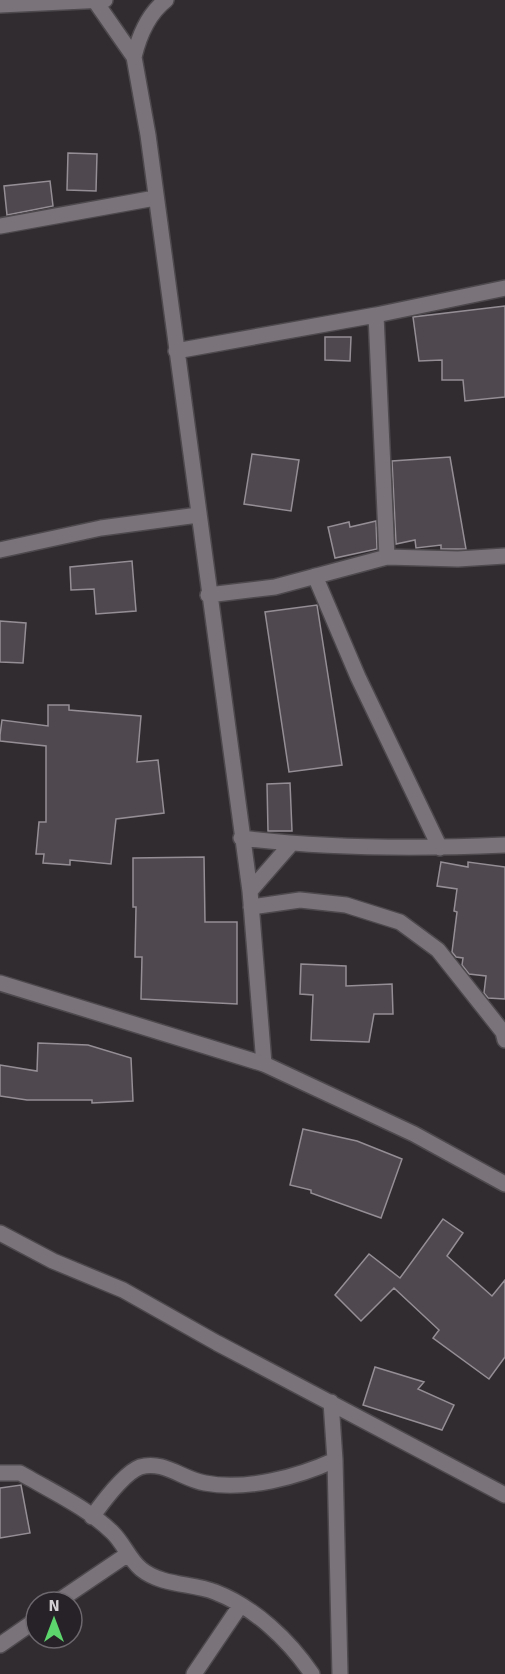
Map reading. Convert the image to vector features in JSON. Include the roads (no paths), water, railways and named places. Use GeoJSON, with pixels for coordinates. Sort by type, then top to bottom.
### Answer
{"type":"FeatureCollection","features":[{"type":"Feature","properties":{"kind":"street"},"geometry":{"type":"LineString","coordinates":[[0,5],[101,0],[134,57],[148,135],[208,595],[251,899],[264,1064]]}},
{"type":"Feature","properties":{"kind":"street"},"geometry":{"type":"LineString","coordinates":[[134,57],[139,39],[149,20],[166,0]]}},
{"type":"Feature","properties":{"kind":"street"},"geometry":{"type":"LineString","coordinates":[[0,226],[155,198]]}},
{"type":"Feature","properties":{"kind":"street"},"geometry":{"type":"LineString","coordinates":[[176,351],[376,315],[505,288]]}},
{"type":"Feature","properties":{"kind":"street"},"geometry":{"type":"LineString","coordinates":[[376,315],[387,557]]}},
{"type":"Feature","properties":{"kind":"street"},"geometry":{"type":"LineString","coordinates":[[0,550],[101,528],[198,515]]}},
{"type":"Feature","properties":{"kind":"street"},"geometry":{"type":"LineString","coordinates":[[208,595],[264,589],[387,557],[458,559],[505,556]]}},
{"type":"Feature","properties":{"kind":"street"},"geometry":{"type":"LineString","coordinates":[[315,576],[358,677],[440,848]]}},
{"type":"Feature","properties":{"kind":"street"},"geometry":{"type":"LineString","coordinates":[[241,837],[291,844],[351,848],[505,845]]}},
{"type":"Feature","properties":{"kind":"street"},"geometry":{"type":"LineString","coordinates":[[251,899],[291,844]]}},
{"type":"Feature","properties":{"kind":"street"},"geometry":{"type":"LineString","coordinates":[[251,899],[300,900],[346,905],[400,922],[438,950],[496,1023],[505,1040]]}},
{"type":"Feature","properties":{"kind":"street"},"geometry":{"type":"LineString","coordinates":[[0,983],[264,1064],[414,1134],[505,1184]]}},
{"type":"Feature","properties":{"kind":"street"},"geometry":{"type":"LineString","coordinates":[[0,1233],[53,1261],[123,1290],[217,1343],[505,1495]]}},
{"type":"Feature","properties":{"kind":"street"},"geometry":{"type":"LineString","coordinates":[[331,1402],[335,1460],[340,1674]]}},
{"type":"Feature","properties":{"kind":"street"},"geometry":{"type":"LineString","coordinates":[[92,1517],[109,1495],[132,1471],[139,1467],[155,1465],[202,1483],[231,1485],[273,1479],[335,1460]]}},
{"type":"Feature","properties":{"kind":"street"},"geometry":{"type":"LineString","coordinates":[[0,1473],[20,1473],[92,1517],[114,1534],[142,1570],[159,1579],[215,1592],[240,1606],[274,1630],[298,1654],[312,1674]]}},
{"type":"Feature","properties":{"kind":"street"},"geometry":{"type":"LineString","coordinates":[[75,1590],[128,1554]]}},
{"type":"Feature","properties":{"kind":"street"},"geometry":{"type":"LineString","coordinates":[[194,1674],[240,1606]]}},
{"type":"Feature","properties":{"kind":"street"},"geometry":{"type":"LineString","coordinates":[[0,1645],[24,1628]]}}]}
